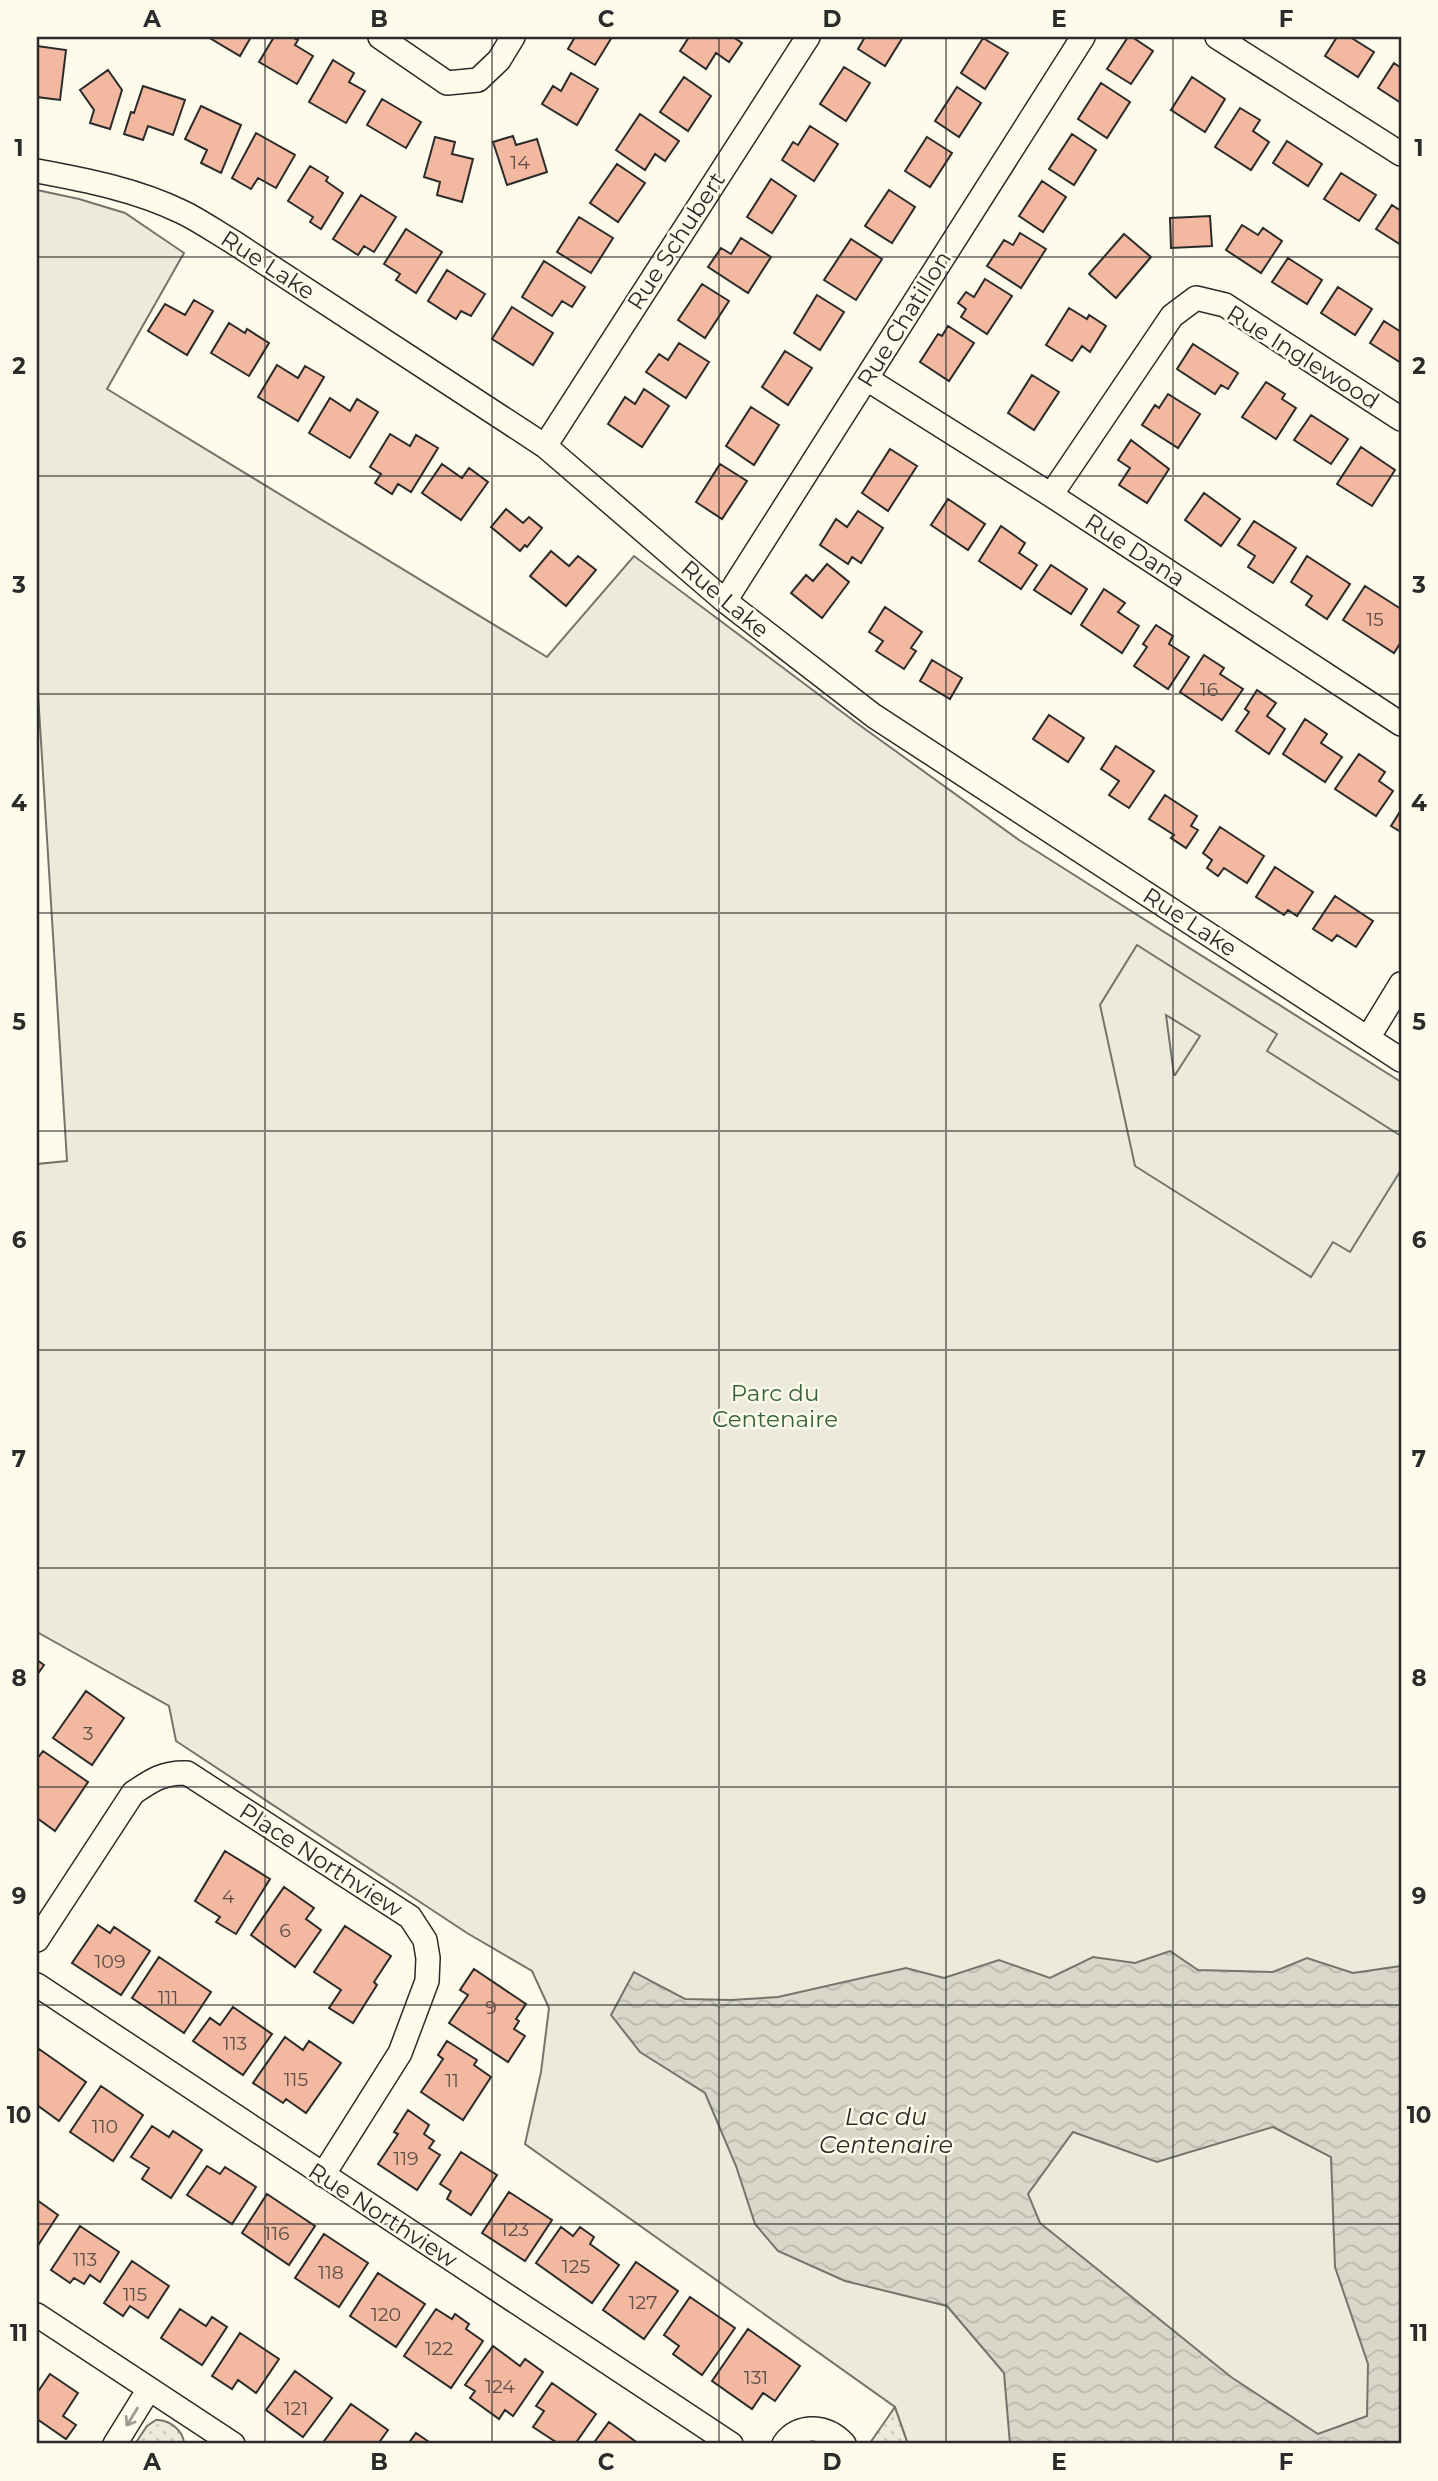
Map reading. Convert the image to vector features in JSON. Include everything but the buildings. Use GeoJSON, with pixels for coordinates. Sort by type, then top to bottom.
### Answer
{"type":"FeatureCollection","features":[{"type":"Feature","properties":{"kind":"street"},"geometry":{"type":"LineString","coordinates":[[380,37],[447,83],[478,80],[499,60],[513,37]]}},
{"type":"Feature","properties":{"kind":"street","name":"Rue Schubert"},"geometry":{"type":"LineString","coordinates":[[545,446],[808,37]]}},
{"type":"Feature","properties":{"kind":"street","name":"Rue Chatillon"},"geometry":{"type":"LineString","coordinates":[[725,601],[1083,37]]}},
{"type":"Feature","properties":{"kind":"street"},"geometry":{"type":"LineString","coordinates":[[1217,37],[1401,155]]}},
{"type":"Feature","properties":{"kind":"street","name":"Rue Lake"},"geometry":{"type":"LineString","coordinates":[[37,172],[130,192],[181,212],[233,242],[545,446],[725,601],[874,716],[1401,1059]]}},
{"type":"Feature","properties":{"kind":"street","name":"Rue Inglewood"},"geometry":{"type":"LineString","coordinates":[[1051,495],[1172,316],[1196,298],[1226,305],[1401,419]]}},
{"type":"Feature","properties":{"kind":"street","name":"Rue Dana"},"geometry":{"type":"LineString","coordinates":[[867,379],[1051,495],[1401,724]]}},
{"type":"Feature","properties":{"kind":"street"},"geometry":{"type":"LineString","coordinates":[[1367,1038],[1401,984]]}},
{"type":"Feature","properties":{"kind":"street","name":"Place Northview"},"geometry":{"type":"LineString","coordinates":[[37,1940],[134,1793],[155,1777],[171,1772],[187,1773],[410,1917],[425,1940],[428,1958],[427,1981],[400,2053],[323,2175]]}},
{"type":"Feature","properties":{"kind":"street","name":"Rue Northview"},"geometry":{"type":"LineString","coordinates":[[37,1985],[731,2444]]}},
{"type":"Feature","properties":{"kind":"street"},"geometry":{"type":"LineString","coordinates":[[37,2315],[149,2389],[206,2437],[233,2444]]}},
{"type":"Feature","properties":{"kind":"street"},"geometry":{"type":"LineString","coordinates":[[115,2444],[149,2389]]}},
{"type":"Feature","properties":{"kind":"street"},"geometry":{"type":"LineString","coordinates":[[784,2444],[797,2432],[810,2428],[834,2434],[844,2444]]}},
{"type":"Feature","properties":{"kind":"green space","name":"Parc du Centenaire"},"geometry":{"type":"Polygon","coordinates":[[[37,190],[125,213],[184,253],[107,389],[547,657],[634,556],[858,724],[1019,840],[1401,1082],[1401,2444],[908,2444],[895,2407],[525,2144],[541,2072],[549,2008],[532,1971],[467,1933],[176,1741],[169,1706],[37,1632],[37,1164],[67,1161],[37,677],[37,190]]]}},
{"type":"Feature","properties":{"kind":"green space"},"geometry":{"type":"Polygon","coordinates":[[[895,2407],[908,2444],[870,2444],[870,2443],[895,2407]]]}},
{"type":"Feature","properties":{"kind":"green space"},"geometry":{"type":"Polygon","coordinates":[[[156,2420],[166,2421],[175,2427],[184,2444],[135,2444],[147,2426],[156,2420]]]}},
{"type":"Feature","properties":{"kind":"shaded area"},"geometry":{"type":"Polygon","coordinates":[[[1137,945],[1277,1034],[1267,1051],[1401,1136],[1401,1170],[1350,1252],[1333,1242],[1311,1277],[1135,1166],[1100,1005],[1137,945]],[[1166,1015],[1174,1075],[1175,1075],[1200,1036],[1166,1015]]]}},
{"type":"Feature","properties":{"kind":"water","name":"Lac du Centenaire"},"geometry":{"type":"Polygon","coordinates":[[[1170,1951],[1198,1970],[1273,1972],[1307,1958],[1353,1973],[1401,1966],[1401,2444],[1010,2444],[1004,2373],[947,2306],[845,2281],[778,2251],[755,2224],[736,2166],[705,2093],[640,2052],[611,2015],[634,1972],[685,1999],[731,2000],[778,1997],[906,1968],[944,1978],[999,1960],[1050,1978],[1093,1957],[1135,1963],[1170,1951]],[[1273,2127],[1157,2162],[1073,2132],[1028,2194],[1040,2223],[1231,2377],[1318,2434],[1367,2416],[1368,2364],[1335,2267],[1331,2157],[1273,2127]]]}}]}
